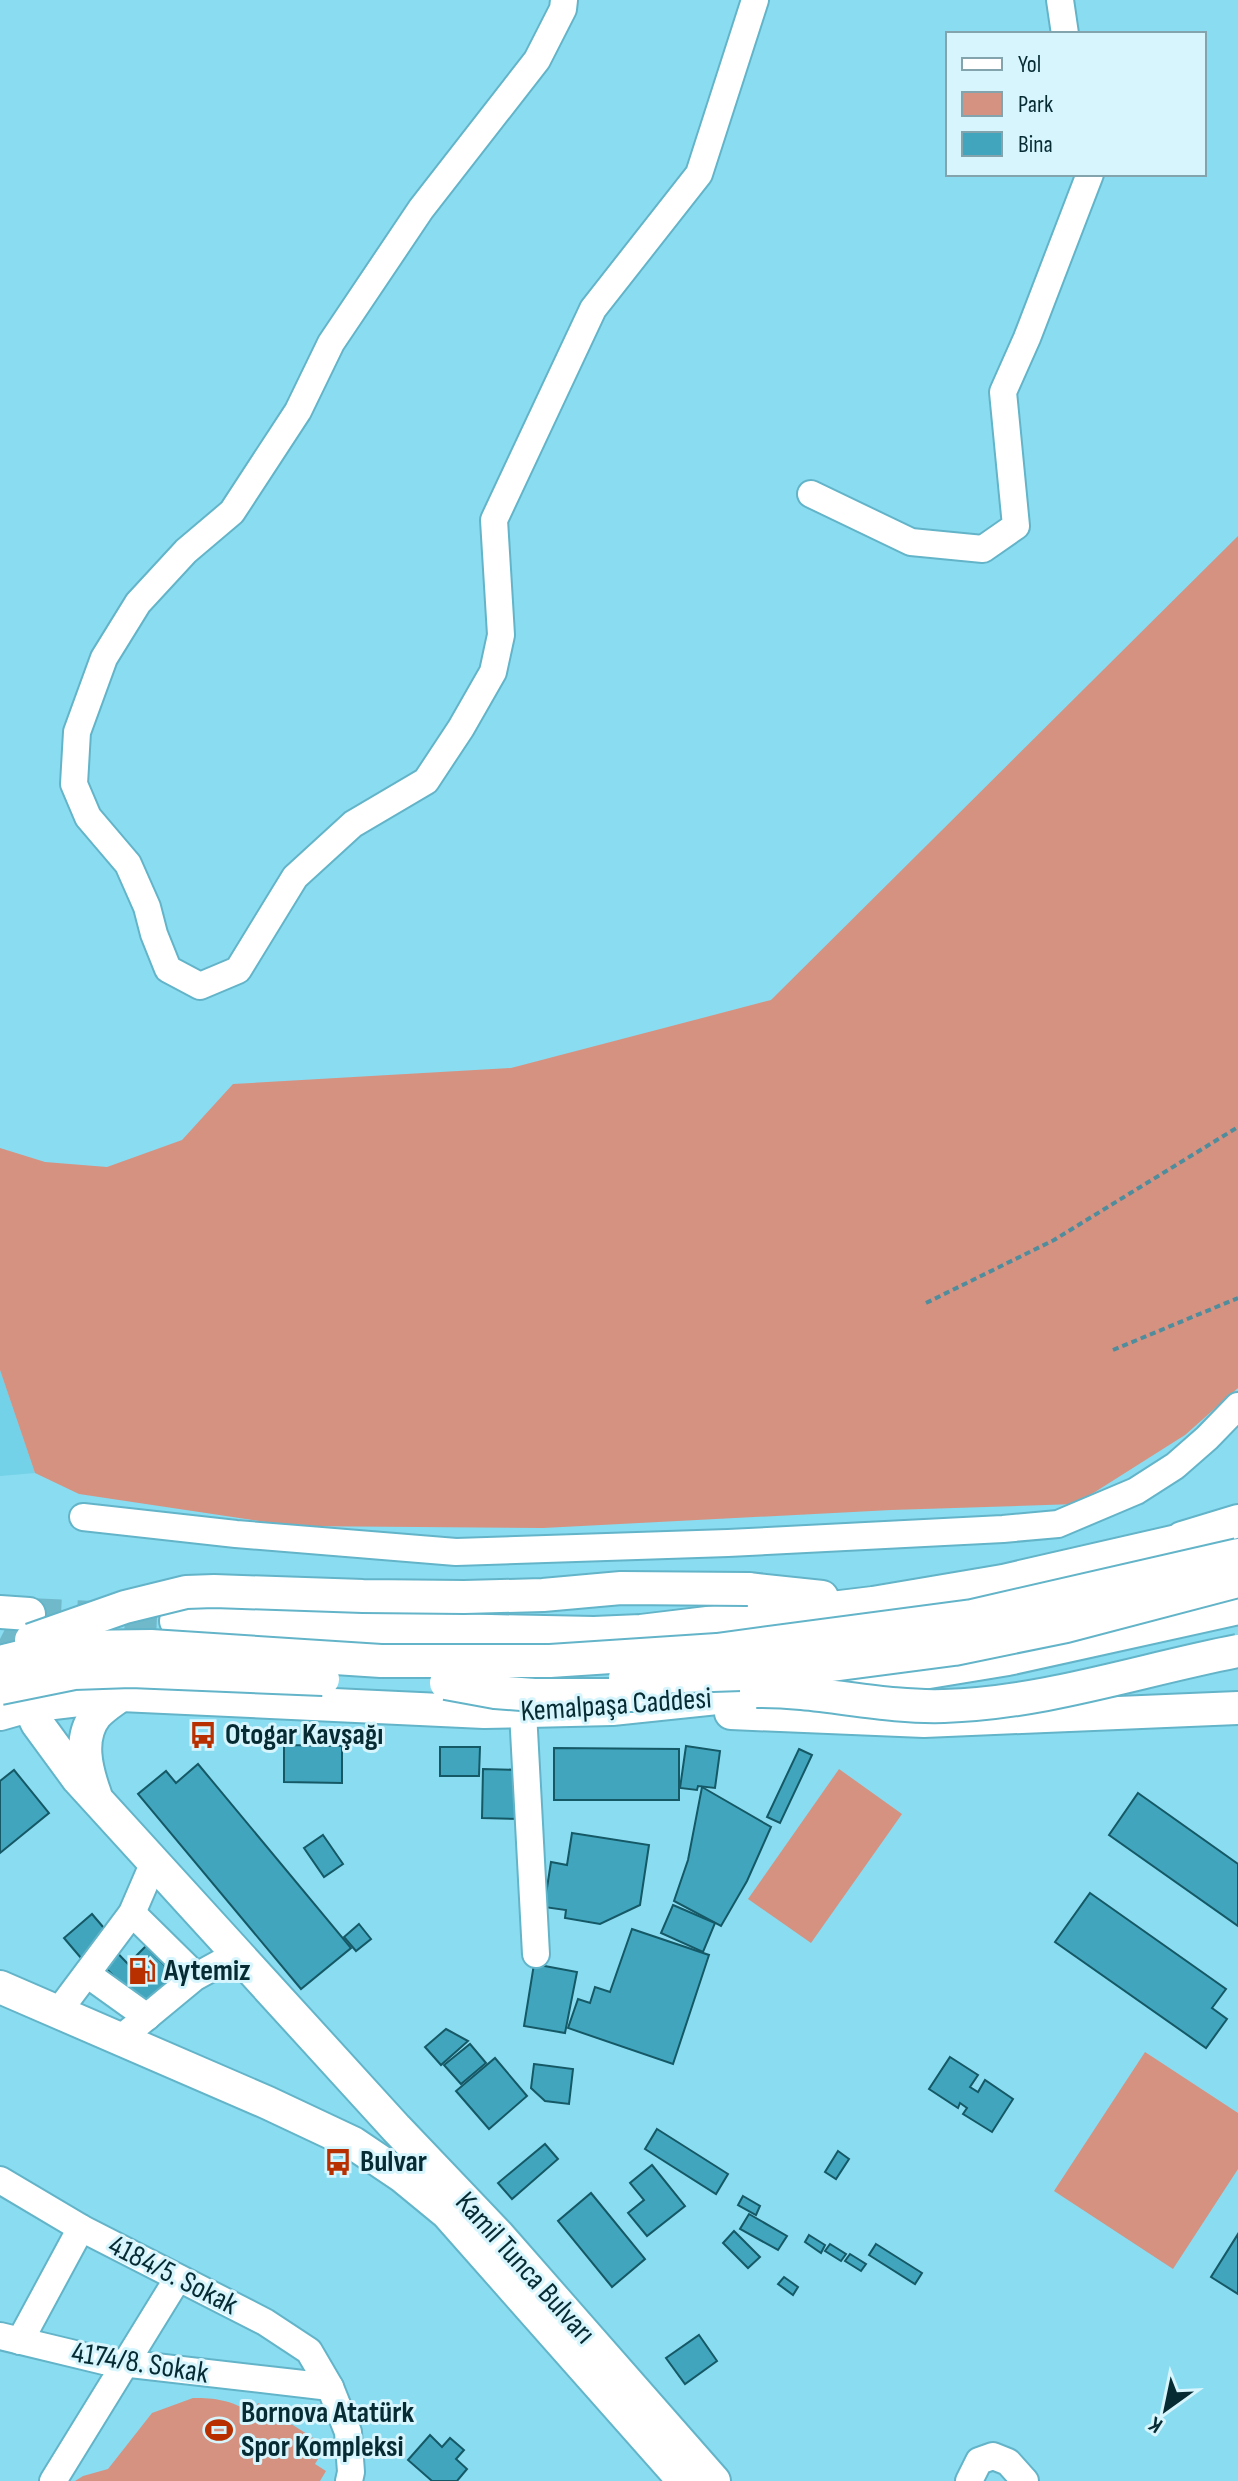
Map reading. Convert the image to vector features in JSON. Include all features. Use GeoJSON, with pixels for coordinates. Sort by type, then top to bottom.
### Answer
{"type":"FeatureCollection","features":[{"type":"Feature","properties":{"kind":"main road"},"geometry":{"type":"LineString","coordinates":[[176,1621],[490,1631],[641,1631],[873,1603],[1003,1581],[1171,1541],[1238,1521]]}},
{"type":"Feature","properties":{"kind":"main road"},"geometry":{"type":"LineString","coordinates":[[1171,1541],[1186,1539],[1201,1542],[1238,1563]]}},
{"type":"Feature","properties":{"kind":"main road"},"geometry":{"type":"LineString","coordinates":[[0,1662],[78,1647],[151,1646],[409,1662],[550,1661],[717,1650],[972,1616],[1238,1555]]}},
{"type":"Feature","properties":{"kind":"main road"},"geometry":{"type":"LineString","coordinates":[[1003,1581],[1016,1583],[1037,1598],[1043,1624],[1040,1637],[1032,1648],[1021,1656],[1008,1659]]}},
{"type":"Feature","properties":{"kind":"main road"},"geometry":{"type":"LineString","coordinates":[[13,1701],[74,1673],[131,1671],[446,1683],[802,1670],[954,1649],[1066,1626],[1238,1581]]}},
{"type":"Feature","properties":{"kind":"main road"},"geometry":{"type":"LineString","coordinates":[[0,1654],[99,1615],[186,1592],[464,1597],[543,1595],[621,1588],[748,1589],[873,1603]]}},
{"type":"Feature","properties":{"kind":"main road"},"geometry":{"type":"LineString","coordinates":[[1198,1618],[1238,1608]]}},
{"type":"Feature","properties":{"kind":"main road"},"geometry":{"type":"LineString","coordinates":[[1198,1618],[1238,1617]]}},
{"type":"Feature","properties":{"kind":"main road","name":"Kemalpaşa Caddesi"},"geometry":{"type":"LineString","coordinates":[[13,1701],[121,1695],[484,1712],[612,1709],[862,1683],[1008,1659],[1198,1618]]}},
{"type":"Feature","properties":{"kind":"main road"},"geometry":{"type":"LineString","coordinates":[[484,1712],[462,1697],[453,1674],[454,1662],[467,1641],[490,1631]]}},
{"type":"Feature","properties":{"kind":"main road"},"geometry":{"type":"LineString","coordinates":[[446,1683],[534,1695],[689,1695],[776,1691],[885,1704],[941,1706],[1060,1693],[1238,1651]]}},
{"type":"Feature","properties":{"kind":"main road"},"geometry":{"type":"LineString","coordinates":[[96,1797],[86,1764],[87,1734],[95,1717],[121,1695]]}},
{"type":"Feature","properties":{"kind":"main road","name":"Kamil Tunca Bulvarı"},"geometry":{"type":"LineString","coordinates":[[13,1701],[237,1954],[498,2235],[714,2481]]}},
{"type":"Feature","properties":{"kind":"main road"},"geometry":{"type":"LineString","coordinates":[[612,1709],[924,1721],[1238,1708]]}},
{"type":"Feature","properties":{"kind":"main road","name":"Kamil Tunca Bulvarı"},"geometry":{"type":"LineString","coordinates":[[5,1991],[268,2103],[353,2143],[402,2176],[447,2213],[684,2481]]}},
{"type":"Feature","properties":{"kind":"street"},"geometry":{"type":"LineString","coordinates":[[564,0],[563,9],[537,60],[421,209],[331,343],[298,411],[232,512],[186,551],[138,603],[104,658],[77,732],[74,784],[88,817],[128,864],[147,907],[168,969],[200,986],[238,970],[295,877],[353,824],[426,781],[468,717],[493,672],[501,635],[494,520],[593,309],[699,174],[755,0]]}},
{"type":"Feature","properties":{"kind":"street"},"geometry":{"type":"LineString","coordinates":[[1060,0],[1065,32]]}},
{"type":"Feature","properties":{"kind":"street"},"geometry":{"type":"LineString","coordinates":[[811,494],[911,542],[983,549],[1016,526],[1003,392],[1089,176]]}},
{"type":"Feature","properties":{"kind":"street"},"geometry":{"type":"LineString","coordinates":[[83,1517],[236,1534],[456,1552],[728,1543],[1058,1524],[1136,1491],[1175,1466],[1238,1406]]}},
{"type":"Feature","properties":{"kind":"street"},"geometry":{"type":"LineString","coordinates":[[523,1712],[536,1954]]}},
{"type":"Feature","properties":{"kind":"street"},"geometry":{"type":"LineString","coordinates":[[58,2012],[132,1913],[154,1862]]}},
{"type":"Feature","properties":{"kind":"street"},"geometry":{"type":"LineString","coordinates":[[132,1913],[196,1976]]}},
{"type":"Feature","properties":{"kind":"street"},"geometry":{"type":"LineString","coordinates":[[120,2039],[196,1976],[237,1954]]}},
{"type":"Feature","properties":{"kind":"street"},"geometry":{"type":"LineString","coordinates":[[87,1974],[147,2017]]}},
{"type":"Feature","properties":{"kind":"street","name":"4184/5. Sokak"},"geometry":{"type":"LineString","coordinates":[[0,2180],[81,2228],[265,2322],[309,2351],[330,2387],[348,2432],[349,2481]]}},
{"type":"Feature","properties":{"kind":"street"},"geometry":{"type":"LineString","coordinates":[[10,2338],[81,2228]]}},
{"type":"Feature","properties":{"kind":"street"},"geometry":{"type":"LineString","coordinates":[[53,2481],[178,2278]]}},
{"type":"Feature","properties":{"kind":"street","name":"4174/8. Sokak"},"geometry":{"type":"LineString","coordinates":[[10,2338],[104,2361],[330,2387]]}},
{"type":"Feature","properties":{"kind":"street"},"geometry":{"type":"LineString","coordinates":[[969,2481],[979,2461],[993,2456],[1003,2459],[1025,2481]]}},
{"type":"Feature","properties":{"kind":"path"},"geometry":{"type":"LineString","coordinates":[[926,1303],[1054,1240],[1238,1127]]}},
{"type":"Feature","properties":{"kind":"path"},"geometry":{"type":"LineString","coordinates":[[1113,1350],[1238,1298]]}},
{"type":"Feature","properties":{"kind":"shaded area"},"geometry":{"type":"Polygon","coordinates":[[[0,1370],[35,1473],[0,1476],[0,1370]]]}},
{"type":"Feature","properties":{"kind":"green space"},"geometry":{"type":"Polygon","coordinates":[[[1238,536],[1238,1388],[1185,1435],[1076,1504],[543,1528],[293,1526],[79,1494],[35,1473],[0,1370],[0,1148],[45,1162],[107,1167],[182,1140],[233,1084],[511,1068],[771,1000],[1238,536]]]}},
{"type":"Feature","properties":{"kind":"green space"},"geometry":{"type":"Polygon","coordinates":[[[839,1769],[902,1814],[811,1943],[748,1899],[839,1769]]]}},
{"type":"Feature","properties":{"kind":"green space"},"geometry":{"type":"Polygon","coordinates":[[[1145,2052],[1238,2113],[1238,2169],[1173,2269],[1054,2191],[1145,2052]]]}},
{"type":"Feature","properties":{"kind":"green space","name":"Bornova Atatürk Spor Kompleksi"},"geometry":{"type":"Polygon","coordinates":[[[193,2398],[223,2401],[251,2413],[258,2403],[326,2446],[315,2464],[326,2471],[320,2481],[75,2481],[108,2469],[152,2413],[193,2398]]]}},
{"type":"Feature","properties":{"kind":"building"},"geometry":{"type":"Polygon","coordinates":[[[284,1745],[342,1746],[342,1783],[284,1782],[284,1745]]]}},
{"type":"Feature","properties":{"kind":"building"},"geometry":{"type":"Polygon","coordinates":[[[686,1746],[720,1751],[715,1788],[680,1788],[686,1746]]]}},
{"type":"Feature","properties":{"kind":"building"},"geometry":{"type":"Polygon","coordinates":[[[440,1747],[480,1747],[479,1776],[440,1776],[440,1747]]]}},
{"type":"Feature","properties":{"kind":"building"},"geometry":{"type":"Polygon","coordinates":[[[554,1748],[679,1749],[679,1800],[554,1800],[554,1748]]]}},
{"type":"Feature","properties":{"kind":"building"},"geometry":{"type":"Polygon","coordinates":[[[799,1749],[812,1755],[780,1823],[767,1817],[799,1749]]]}},
{"type":"Feature","properties":{"kind":"building"},"geometry":{"type":"Polygon","coordinates":[[[198,1764],[351,1948],[301,1989],[138,1794],[166,1771],[176,1783],[198,1764]]]}},
{"type":"Feature","properties":{"kind":"building"},"geometry":{"type":"Polygon","coordinates":[[[483,1769],[523,1770],[522,1819],[482,1818],[483,1769]]]}},
{"type":"Feature","properties":{"kind":"building"},"geometry":{"type":"Polygon","coordinates":[[[14,1770],[49,1813],[0,1853],[0,1781],[14,1770]]]}},
{"type":"Feature","properties":{"kind":"building"},"geometry":{"type":"Polygon","coordinates":[[[702,1787],[771,1827],[747,1881],[721,1926],[674,1901],[688,1860],[702,1787]]]}},
{"type":"Feature","properties":{"kind":"building"},"geometry":{"type":"Polygon","coordinates":[[[1138,1793],[1238,1864],[1238,1926],[1109,1835],[1138,1793]]]}},
{"type":"Feature","properties":{"kind":"building"},"geometry":{"type":"Polygon","coordinates":[[[572,1833],[649,1845],[640,1905],[600,1924],[565,1918],[566,1910],[544,1907],[551,1862],[567,1865],[572,1833]]]}},
{"type":"Feature","properties":{"kind":"building"},"geometry":{"type":"Polygon","coordinates":[[[323,1835],[343,1864],[324,1877],[304,1848],[323,1835]]]}},
{"type":"Feature","properties":{"kind":"building"},"geometry":{"type":"Polygon","coordinates":[[[1090,1893],[1226,1989],[1212,2008],[1227,2019],[1206,2048],[1055,1942],[1090,1893]]]}},
{"type":"Feature","properties":{"kind":"building"},"geometry":{"type":"Polygon","coordinates":[[[673,1905],[715,1923],[703,1952],[661,1933],[673,1905]]]}},
{"type":"Feature","properties":{"kind":"building"},"geometry":{"type":"Polygon","coordinates":[[[92,1914],[109,1934],[81,1958],[64,1938],[92,1914]]]}},
{"type":"Feature","properties":{"kind":"building"},"geometry":{"type":"Polygon","coordinates":[[[359,1924],[371,1939],[356,1951],[344,1937],[359,1924]]]}},
{"type":"Feature","properties":{"kind":"building"},"geometry":{"type":"Polygon","coordinates":[[[632,1929],[709,1955],[673,2064],[568,2028],[578,1999],[590,2003],[595,1987],[610,1992],[632,1929]]]}},
{"type":"Feature","properties":{"kind":"building"},"geometry":{"type":"Polygon","coordinates":[[[104,1939],[128,1964],[146,1946],[174,1975],[143,2006],[89,1951],[104,1939]]]}},
{"type":"Feature","properties":{"kind":"building"},"geometry":{"type":"Polygon","coordinates":[[[534,1964],[577,1972],[565,2033],[524,2026],[534,1964]]]}},
{"type":"Feature","properties":{"kind":"building"},"geometry":{"type":"Polygon","coordinates":[[[446,2029],[468,2041],[441,2065],[425,2047],[446,2029]]]}},
{"type":"Feature","properties":{"kind":"building"},"geometry":{"type":"Polygon","coordinates":[[[470,2044],[486,2063],[461,2084],[444,2065],[470,2044]]]}},
{"type":"Feature","properties":{"kind":"building"},"geometry":{"type":"Polygon","coordinates":[[[950,2057],[978,2075],[970,2087],[978,2092],[985,2080],[1013,2099],[992,2132],[963,2114],[967,2108],[960,2103],[958,2108],[929,2089],[950,2057]]]}},
{"type":"Feature","properties":{"kind":"building"},"geometry":{"type":"Polygon","coordinates":[[[495,2058],[527,2096],[489,2129],[456,2091],[495,2058]]]}},
{"type":"Feature","properties":{"kind":"building"},"geometry":{"type":"Polygon","coordinates":[[[534,2064],[573,2069],[569,2104],[545,2101],[531,2088],[534,2064]]]}},
{"type":"Feature","properties":{"kind":"building"},"geometry":{"type":"Polygon","coordinates":[[[657,2129],[728,2174],[716,2194],[645,2149],[657,2129]]]}},
{"type":"Feature","properties":{"kind":"building"},"geometry":{"type":"Polygon","coordinates":[[[545,2144],[558,2159],[512,2199],[498,2183],[545,2144]]]}},
{"type":"Feature","properties":{"kind":"building"},"geometry":{"type":"Polygon","coordinates":[[[838,2151],[849,2159],[836,2179],[825,2172],[838,2151]]]}},
{"type":"Feature","properties":{"kind":"building"},"geometry":{"type":"Polygon","coordinates":[[[652,2165],[685,2206],[647,2236],[628,2213],[644,2200],[630,2183],[652,2165]]]}},
{"type":"Feature","properties":{"kind":"building"},"geometry":{"type":"Polygon","coordinates":[[[591,2193],[645,2259],[612,2287],[558,2221],[591,2193]]]}},
{"type":"Feature","properties":{"kind":"building"},"geometry":{"type":"Polygon","coordinates":[[[743,2196],[760,2206],[756,2215],[738,2205],[743,2196]]]}},
{"type":"Feature","properties":{"kind":"building"},"geometry":{"type":"Polygon","coordinates":[[[749,2214],[787,2236],[778,2250],[740,2229],[749,2214]]]}},
{"type":"Feature","properties":{"kind":"building"},"geometry":{"type":"Polygon","coordinates":[[[734,2231],[760,2257],[748,2268],[723,2243],[734,2231]]]}},
{"type":"Feature","properties":{"kind":"building"},"geometry":{"type":"Polygon","coordinates":[[[1238,2234],[1238,2294],[1211,2277],[1238,2234]]]}},
{"type":"Feature","properties":{"kind":"building"},"geometry":{"type":"Polygon","coordinates":[[[809,2235],[825,2245],[821,2253],[805,2242],[809,2235]]]}},
{"type":"Feature","properties":{"kind":"building"},"geometry":{"type":"Polygon","coordinates":[[[830,2244],[846,2254],[841,2261],[825,2251],[830,2244]]]}},
{"type":"Feature","properties":{"kind":"building"},"geometry":{"type":"Polygon","coordinates":[[[876,2244],[922,2273],[915,2284],[869,2255],[876,2244]]]}},
{"type":"Feature","properties":{"kind":"building"},"geometry":{"type":"Polygon","coordinates":[[[850,2254],[866,2264],[861,2271],[845,2261],[850,2254]]]}},
{"type":"Feature","properties":{"kind":"building"},"geometry":{"type":"Polygon","coordinates":[[[784,2277],[798,2287],[793,2295],[778,2284],[784,2277]]]}},
{"type":"Feature","properties":{"kind":"building"},"geometry":{"type":"Polygon","coordinates":[[[699,2335],[717,2361],[685,2384],[666,2358],[699,2335]]]}},
{"type":"Feature","properties":{"kind":"building"},"geometry":{"type":"Polygon","coordinates":[[[430,2435],[442,2447],[450,2438],[464,2450],[456,2459],[467,2469],[457,2481],[432,2481],[408,2460],[430,2435]]]}},
{"type":"Feature","properties":{"kind":"tunnel"},"geometry":{"type":"LineString","coordinates":[[29,1614],[176,1621]]}},
{"type":"Feature","properties":{"kind":"tunnel"},"geometry":{"type":"LineString","coordinates":[[0,1639],[20,1655],[27,1679]]}},
{"type":"Feature","properties":{"kind":"place","name":"Otogar Kavşağı"},"geometry":{"type":"Point","coordinates":[203,1735]}},
{"type":"Feature","properties":{"kind":"place","name":"Aytemiz"},"geometry":{"type":"Point","coordinates":[142,1971]}},
{"type":"Feature","properties":{"kind":"place","name":"Bulvar"},"geometry":{"type":"Point","coordinates":[338,2162]}},
{"type":"Feature","properties":{"kind":"place","name":"Bornova Atatürk Spor Kompleksi"},"geometry":{"type":"Point","coordinates":[219,2430]}}]}
